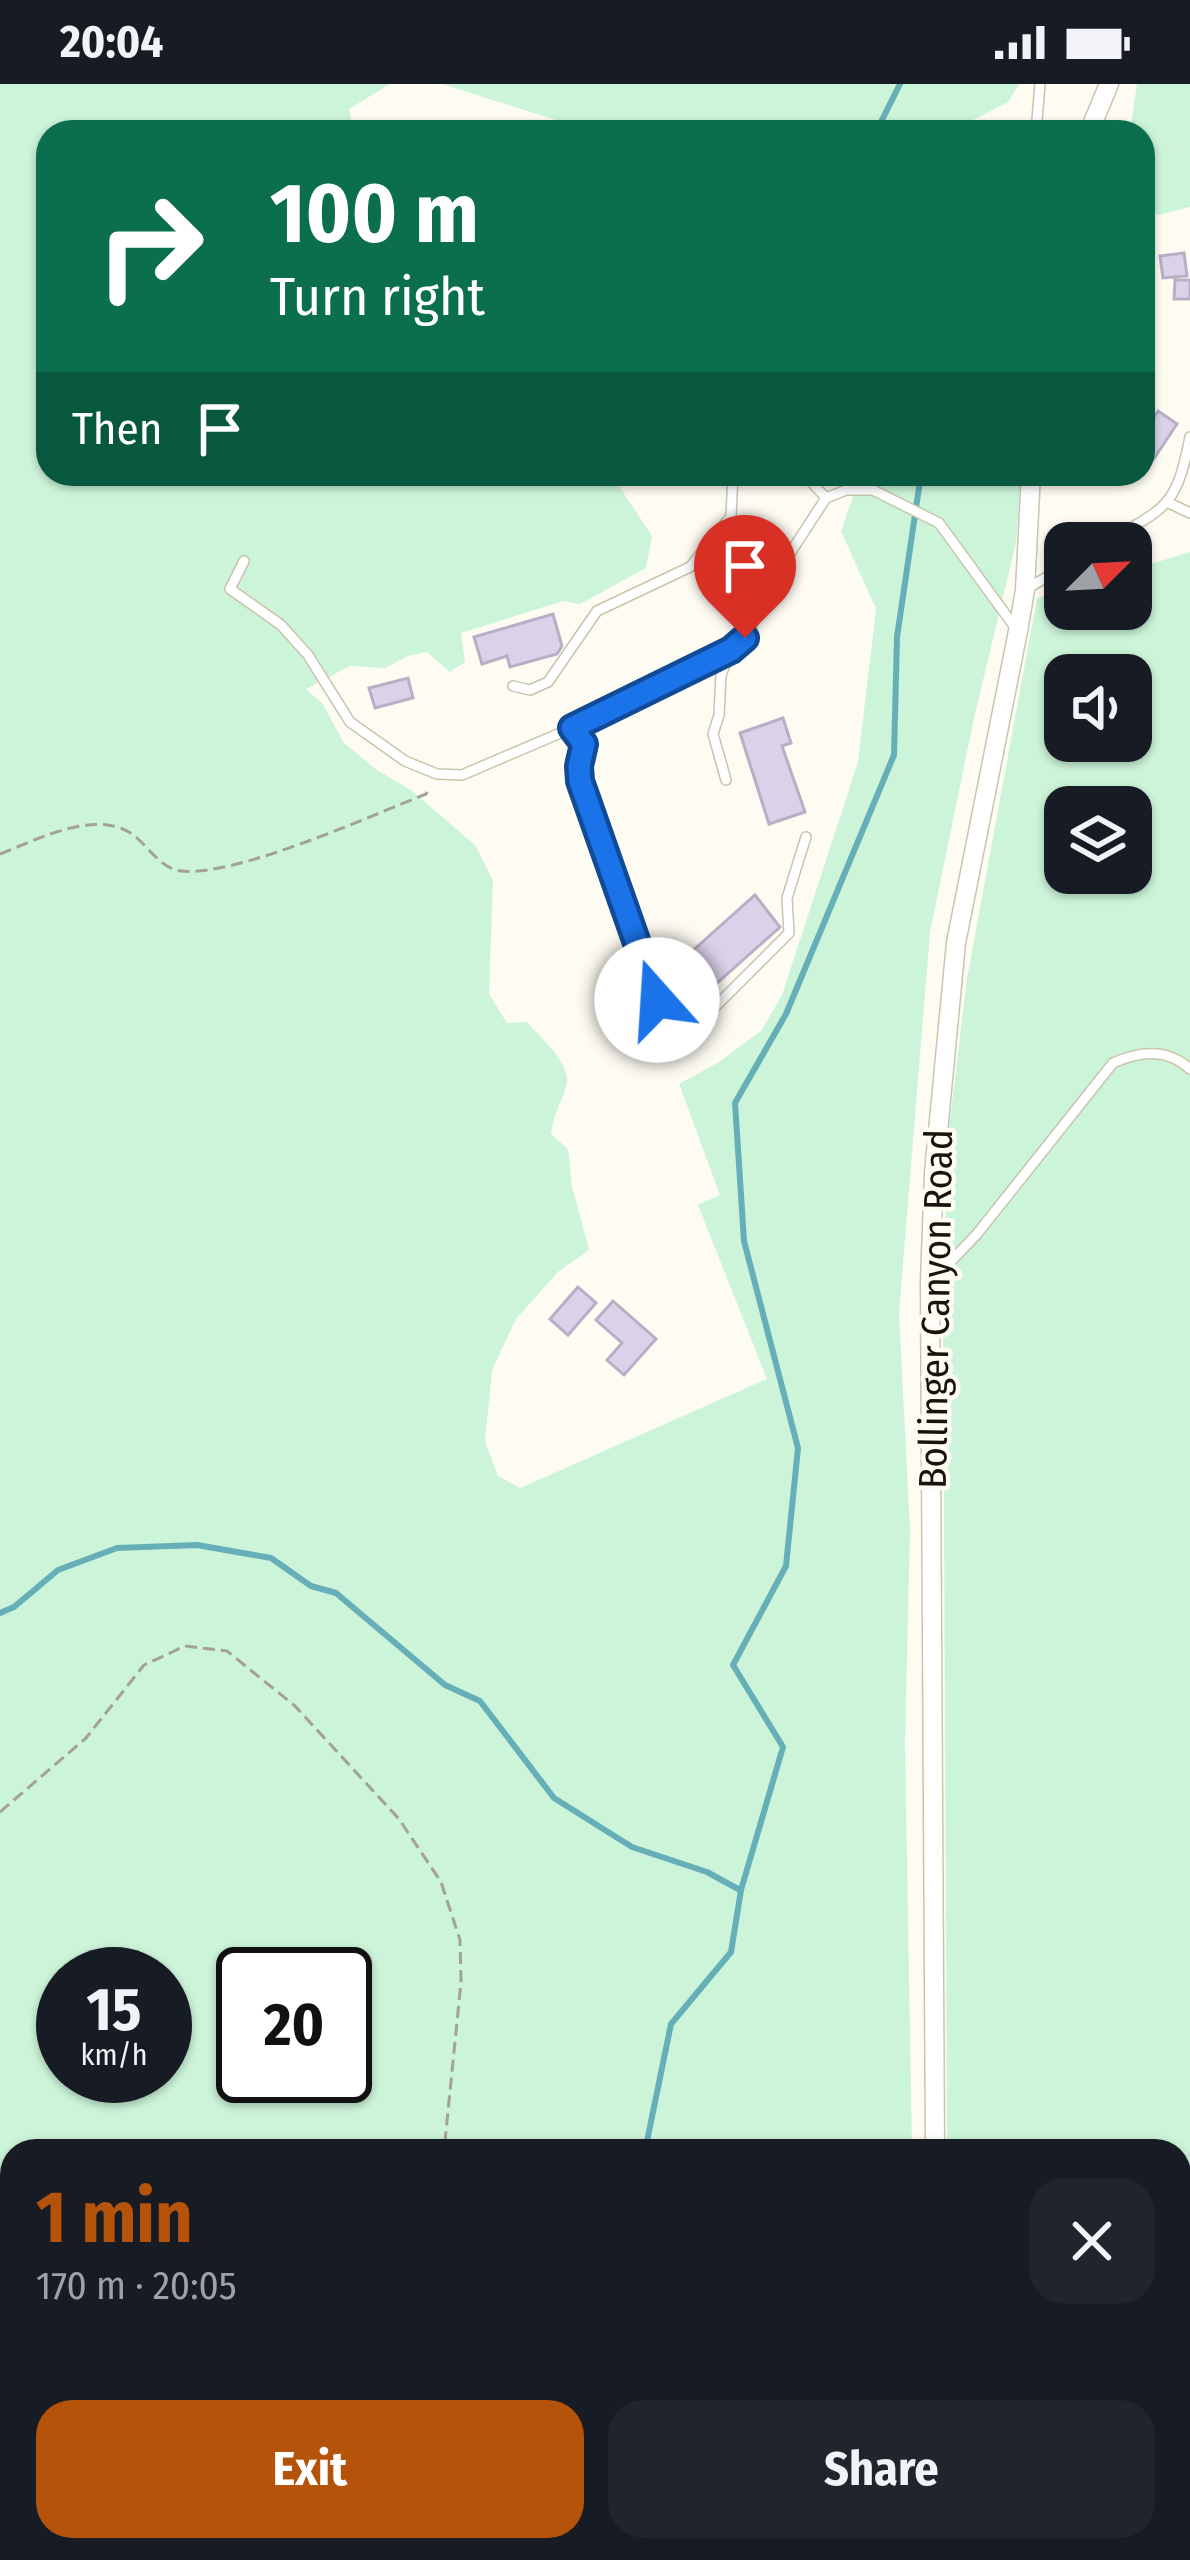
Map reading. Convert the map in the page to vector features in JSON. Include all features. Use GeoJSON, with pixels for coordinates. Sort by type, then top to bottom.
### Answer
{"type":"FeatureCollection","features":[{"type":"Feature","properties":{"kind":"street"},"geometry":{"type":"LineString","coordinates":[[1093,120],[1109,84]]}},
{"type":"Feature","properties":{"kind":"street","name":"Bollinger Canyon Road"},"geometry":{"type":"LineString","coordinates":[[935,2139],[930,1283],[934,1173],[956,943],[1018,631],[1030,486]]}},
{"type":"Feature","properties":{"kind":"lane"},"geometry":{"type":"LineString","coordinates":[[1037,120],[1040,84]]}},
{"type":"Feature","properties":{"kind":"lane"},"geometry":{"type":"LineString","coordinates":[[1139,522],[1169,503],[1181,482],[1190,437]]}},
{"type":"Feature","properties":{"kind":"lane"},"geometry":{"type":"LineString","coordinates":[[513,686],[530,690],[548,682],[597,611],[689,567],[730,516],[733,486]]}},
{"type":"Feature","properties":{"kind":"lane"},"geometry":{"type":"LineString","coordinates":[[815,486],[826,498]]}},
{"type":"Feature","properties":{"kind":"lane"},"geometry":{"type":"LineString","coordinates":[[244,561],[230,589],[281,625],[308,655],[350,722],[405,761],[437,775],[462,775],[572,728],[731,650],[745,638],[826,498],[846,490],[873,490],[939,523],[1018,631]]}},
{"type":"Feature","properties":{"kind":"lane"},"geometry":{"type":"LineString","coordinates":[[1169,503],[1190,513]]}},
{"type":"Feature","properties":{"kind":"lane"},"geometry":{"type":"LineString","coordinates":[[1024,590],[1044,578]]}},
{"type":"Feature","properties":{"kind":"lane"},"geometry":{"type":"LineString","coordinates":[[726,780],[713,734],[721,675],[731,650]]}},
{"type":"Feature","properties":{"kind":"lane"},"geometry":{"type":"LineString","coordinates":[[572,728],[584,744],[580,781],[657,1000],[685,1016],[713,1009],[789,933],[788,898],[806,837]]}},
{"type":"Feature","properties":{"kind":"lane"},"geometry":{"type":"LineString","coordinates":[[930,1283],[977,1234],[1113,1063],[1137,1053],[1158,1054],[1178,1058],[1190,1069]]}},
{"type":"Feature","properties":{"kind":"path"},"geometry":{"type":"LineString","coordinates":[[0,854],[65,830],[118,825],[177,872],[217,869],[426,794],[437,775]]}},
{"type":"Feature","properties":{"kind":"path"},"geometry":{"type":"LineString","coordinates":[[0,1812],[86,1738],[143,1665],[185,1646],[227,1651],[310,1722],[399,1819],[441,1882],[460,1940],[461,1982],[445,2139]]}},
{"type":"Feature","properties":{"kind":"green space"},"geometry":{"type":"Polygon","coordinates":[[[0,84],[390,84],[349,109],[351,120],[36,120],[36,486],[619,486],[652,536],[646,568],[580,604],[563,601],[461,633],[465,662],[450,672],[427,652],[385,668],[350,666],[306,689],[322,703],[344,743],[411,790],[475,845],[493,881],[489,994],[507,1023],[527,1022],[565,1070],[566,1087],[551,1134],[568,1149],[572,1186],[589,1250],[559,1271],[516,1319],[492,1370],[485,1441],[498,1476],[520,1488],[767,1379],[698,1205],[720,1195],[679,1084],[762,1030],[782,995],[858,762],[876,609],[841,531],[857,486],[1020,486],[1016,543],[930,932],[899,1313],[910,1529],[905,1743],[912,2139],[0,2139],[0,84]]]}},
{"type":"Feature","properties":{"kind":"green space"},"geometry":{"type":"Polygon","coordinates":[[[442,84],[1019,85],[1008,102],[973,120],[556,120],[442,84]]]}},
{"type":"Feature","properties":{"kind":"green space"},"geometry":{"type":"Polygon","coordinates":[[[1137,84],[1190,84],[1190,207],[1155,214],[1155,120],[1132,120],[1137,84]]]}},
{"type":"Feature","properties":{"kind":"green space"},"geometry":{"type":"Polygon","coordinates":[[[1190,552],[1190,2139],[947,2139],[943,1306],[948,1136],[967,979],[1037,598],[1044,596],[1044,630],[1152,630],[1152,564],[1190,552]]]}},
{"type":"Feature","properties":{"kind":"building"},"geometry":{"type":"Polygon","coordinates":[[[1184,253],[1187,276],[1163,278],[1160,256],[1184,253]]]}},
{"type":"Feature","properties":{"kind":"building"},"geometry":{"type":"Polygon","coordinates":[[[1175,280],[1190,280],[1190,299],[1174,299],[1175,280]]]}},
{"type":"Feature","properties":{"kind":"building"},"geometry":{"type":"Polygon","coordinates":[[[1158,411],[1177,424],[1155,457],[1158,411]]]}},
{"type":"Feature","properties":{"kind":"building"},"geometry":{"type":"Polygon","coordinates":[[[553,614],[562,646],[557,654],[510,667],[507,656],[482,664],[474,637],[553,614]]]}},
{"type":"Feature","properties":{"kind":"building"},"geometry":{"type":"Polygon","coordinates":[[[408,678],[413,698],[375,708],[369,688],[408,678]]]}},
{"type":"Feature","properties":{"kind":"building"},"geometry":{"type":"Polygon","coordinates":[[[783,718],[791,743],[782,746],[805,812],[769,824],[740,733],[783,718]]]}},
{"type":"Feature","properties":{"kind":"building"},"geometry":{"type":"Polygon","coordinates":[[[755,895],[780,927],[716,984],[689,954],[755,895]]]}},
{"type":"Feature","properties":{"kind":"building"},"geometry":{"type":"Polygon","coordinates":[[[578,1287],[596,1303],[568,1335],[550,1319],[578,1287]]]}},
{"type":"Feature","properties":{"kind":"building"},"geometry":{"type":"Polygon","coordinates":[[[613,1301],[656,1339],[624,1375],[607,1360],[622,1343],[596,1320],[613,1301]]]}},
{"type":"Feature","properties":{"kind":"waterway"},"geometry":{"type":"LineString","coordinates":[[882,120],[900,84]]}},
{"type":"Feature","properties":{"kind":"waterway"},"geometry":{"type":"LineString","coordinates":[[647,2139],[671,2024],[731,1952],[741,1890],[783,1747],[733,1665],[786,1566],[798,1448],[744,1241],[735,1103],[786,1014],[894,755],[897,637],[919,486]]}},
{"type":"Feature","properties":{"kind":"waterway"},"geometry":{"type":"LineString","coordinates":[[0,1613],[58,1570],[117,1548],[197,1545],[271,1558],[311,1586],[336,1593],[445,1685],[480,1701],[554,1798],[632,1847],[707,1872],[740,1890]]}},
{"type":"Feature","properties":{"kind":"route"},"geometry":{"type":"LineString","coordinates":[[657,1000],[580,781],[584,744],[572,728],[731,650],[745,638]]}}]}
